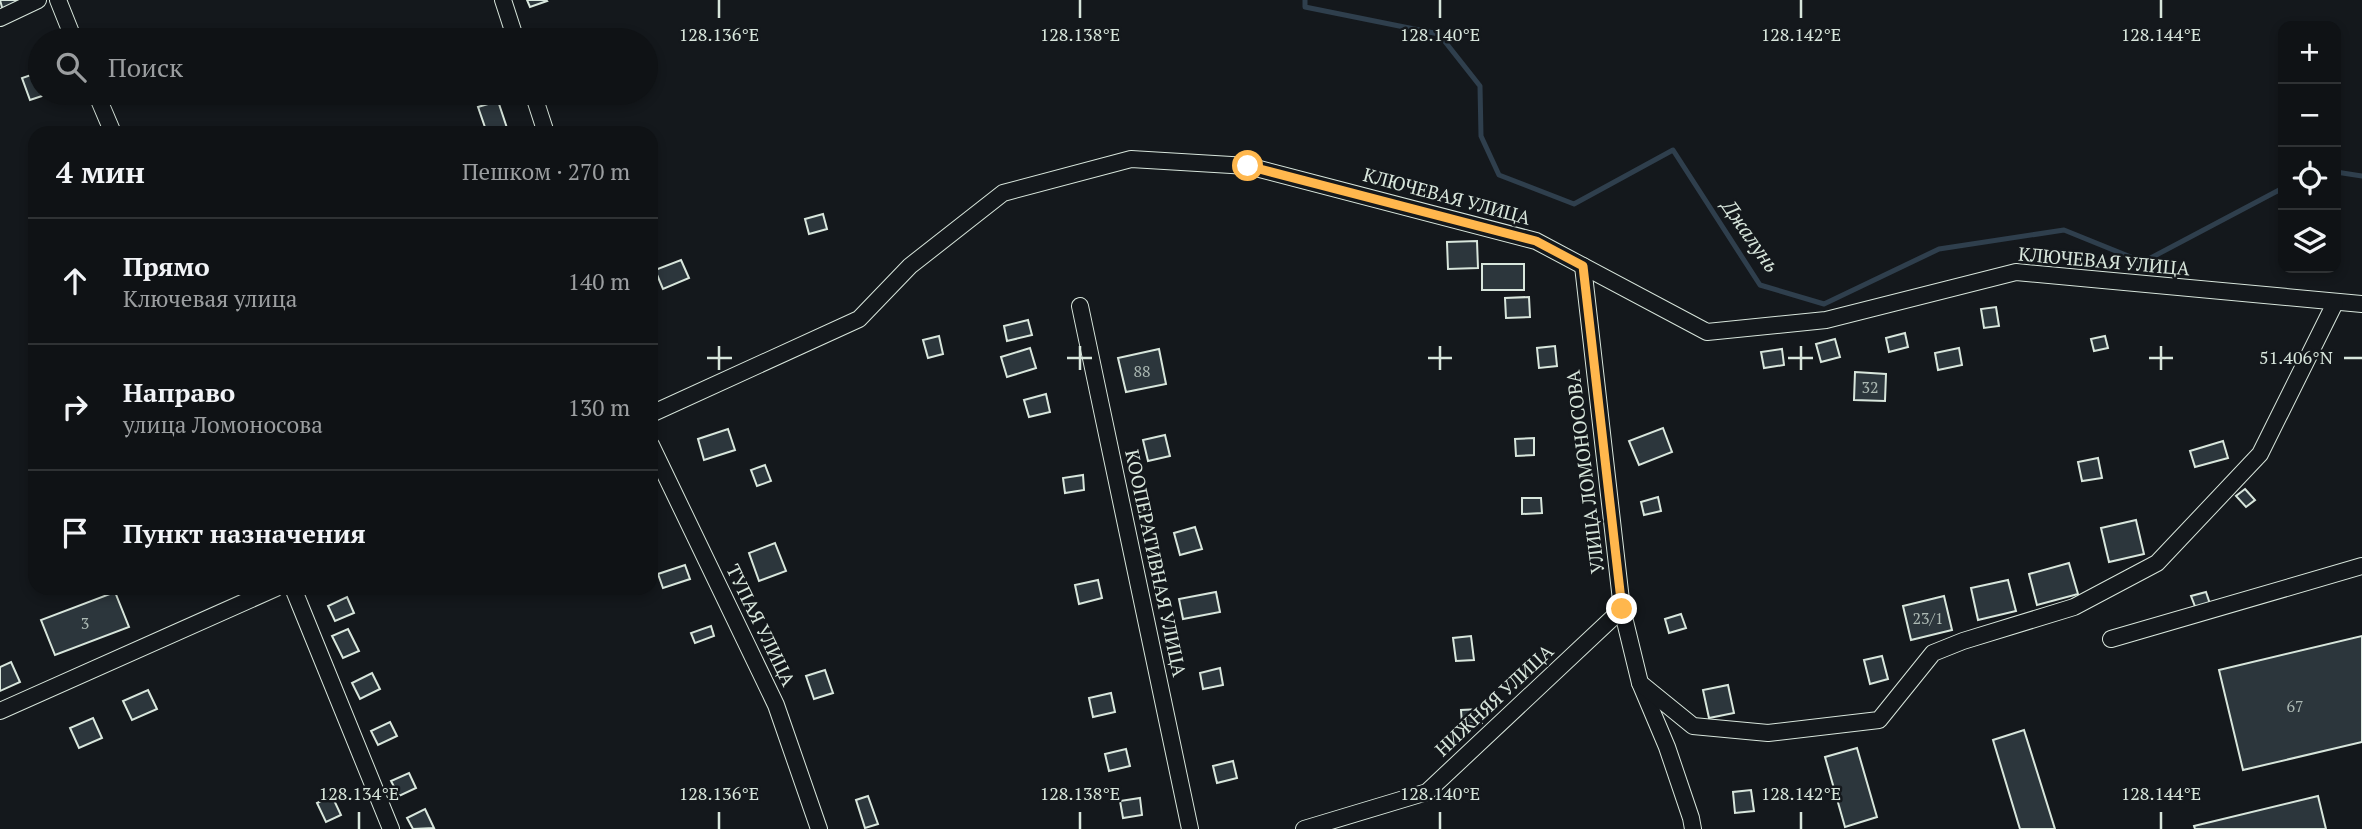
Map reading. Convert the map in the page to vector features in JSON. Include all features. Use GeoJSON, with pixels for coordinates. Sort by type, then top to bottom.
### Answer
{"type":"FeatureCollection","features":[{"type":"Feature","properties":{"kind":"street"},"geometry":{"type":"LineString","coordinates":[[0,18],[38,0]]}},
{"type":"Feature","properties":{"kind":"street"},"geometry":{"type":"LineString","coordinates":[[58,0],[69,28]]}},
{"type":"Feature","properties":{"kind":"street"},"geometry":{"type":"LineString","coordinates":[[503,0],[512,28]]}},
{"type":"Feature","properties":{"kind":"street"},"geometry":{"type":"LineString","coordinates":[[101,105],[110,126]]}},
{"type":"Feature","properties":{"kind":"street"},"geometry":{"type":"LineString","coordinates":[[537,105],[544,126]]}},
{"type":"Feature","properties":{"kind":"street","name":"КЛЮЧЕВАЯ УЛИЦА"},"geometry":{"type":"LineString","coordinates":[[658,411],[859,319],[910,266],[1003,193],[1131,159],[1248,166],[1536,241],[1707,332],[1826,320],[2017,272],[2362,304]]}},
{"type":"Feature","properties":{"kind":"street","name":"УЛИЦА ЛОМОНОСОВА"},"geometry":{"type":"LineString","coordinates":[[1583,266],[1622,609],[1640,683],[1667,747],[1692,818],[1693,829]]}},
{"type":"Feature","properties":{"kind":"street"},"geometry":{"type":"LineString","coordinates":[[1640,683],[1693,726],[1768,733],[1879,720],[1933,653],[1963,641],[2074,607],[2157,563],[2260,454],[2334,303]]}},
{"type":"Feature","properties":{"kind":"street","name":"КООПЕРАТИВНАЯ УЛИЦА"},"geometry":{"type":"LineString","coordinates":[[1080,306],[1191,829]]}},
{"type":"Feature","properties":{"kind":"street","name":"ТУПАЯ УЛИЦА"},"geometry":{"type":"LineString","coordinates":[[658,460],[776,705],[819,829]]}},
{"type":"Feature","properties":{"kind":"street"},"geometry":{"type":"LineString","coordinates":[[2111,639],[2362,566]]}},
{"type":"Feature","properties":{"kind":"street"},"geometry":{"type":"LineString","coordinates":[[0,711],[260,595]]}},
{"type":"Feature","properties":{"kind":"street"},"geometry":{"type":"LineString","coordinates":[[296,595],[391,829]]}},
{"type":"Feature","properties":{"kind":"street","name":"НИЖНЯЯ УЛИЦА"},"geometry":{"type":"LineString","coordinates":[[1304,829],[1427,792],[1622,609]]}},
{"type":"Feature","properties":{"kind":"building"},"geometry":{"type":"Polygon","coordinates":[[[0,0],[22,0],[3,11],[0,0]]]}},
{"type":"Feature","properties":{"kind":"building"},"geometry":{"type":"Polygon","coordinates":[[[527,0],[546,0],[547,1],[530,7],[527,0]]]}},
{"type":"Feature","properties":{"kind":"building"},"geometry":{"type":"Polygon","coordinates":[[[28,76],[28,94],[22,78],[28,76]]]}},
{"type":"Feature","properties":{"kind":"building"},"geometry":{"type":"Polygon","coordinates":[[[499,105],[506,126],[485,126],[478,107],[499,105]]]}},
{"type":"Feature","properties":{"kind":"building"},"geometry":{"type":"Polygon","coordinates":[[[823,214],[827,229],[809,234],[805,219],[823,214]]]}},
{"type":"Feature","properties":{"kind":"building"},"geometry":{"type":"Polygon","coordinates":[[[1477,241],[1478,268],[1448,269],[1447,242],[1477,241]]]}},
{"type":"Feature","properties":{"kind":"building"},"geometry":{"type":"Polygon","coordinates":[[[681,260],[689,278],[663,289],[658,269],[681,260]]]}},
{"type":"Feature","properties":{"kind":"building"},"geometry":{"type":"Polygon","coordinates":[[[1482,264],[1524,264],[1524,290],[1482,290],[1482,264]]]}},
{"type":"Feature","properties":{"kind":"building"},"geometry":{"type":"Polygon","coordinates":[[[1529,297],[1530,317],[1506,318],[1505,298],[1529,297]]]}},
{"type":"Feature","properties":{"kind":"building"},"geometry":{"type":"Polygon","coordinates":[[[1996,307],[1999,326],[1984,328],[1981,309],[1996,307]]]}},
{"type":"Feature","properties":{"kind":"building"},"geometry":{"type":"Polygon","coordinates":[[[1028,320],[1032,335],[1007,341],[1004,326],[1028,320]]]}},
{"type":"Feature","properties":{"kind":"building"},"geometry":{"type":"Polygon","coordinates":[[[1905,333],[1908,347],[1889,352],[1886,338],[1905,333]]]}},
{"type":"Feature","properties":{"kind":"building"},"geometry":{"type":"Polygon","coordinates":[[[939,336],[943,354],[928,358],[923,340],[939,336]]]}},
{"type":"Feature","properties":{"kind":"building"},"geometry":{"type":"Polygon","coordinates":[[[2105,336],[2108,348],[2094,351],[2091,339],[2105,336]]]}},
{"type":"Feature","properties":{"kind":"building"},"geometry":{"type":"Polygon","coordinates":[[[1835,339],[1840,357],[1821,362],[1816,344],[1835,339]]]}},
{"type":"Feature","properties":{"kind":"building"},"geometry":{"type":"Polygon","coordinates":[[[1555,346],[1557,366],[1539,368],[1537,348],[1555,346]]]}},
{"type":"Feature","properties":{"kind":"building"},"geometry":{"type":"Polygon","coordinates":[[[1030,348],[1036,368],[1007,377],[1001,357],[1030,348]]]}},
{"type":"Feature","properties":{"kind":"building"},"geometry":{"type":"Polygon","coordinates":[[[1959,348],[1962,365],[1938,370],[1935,353],[1959,348]]]}},
{"type":"Feature","properties":{"kind":"building"},"geometry":{"type":"Polygon","coordinates":[[[1159,349],[1166,384],[1126,392],[1118,358],[1159,349]]]}},
{"type":"Feature","properties":{"kind":"building"},"geometry":{"type":"Polygon","coordinates":[[[1782,349],[1784,365],[1764,368],[1761,352],[1782,349]]]}},
{"type":"Feature","properties":{"kind":"building"},"geometry":{"type":"Polygon","coordinates":[[[1855,372],[1886,374],[1885,401],[1854,400],[1855,372]]]}},
{"type":"Feature","properties":{"kind":"building"},"geometry":{"type":"Polygon","coordinates":[[[1046,394],[1050,412],[1029,417],[1024,400],[1046,394]]]}},
{"type":"Feature","properties":{"kind":"building"},"geometry":{"type":"Polygon","coordinates":[[[1663,428],[1672,452],[1639,465],[1629,441],[1663,428]]]}},
{"type":"Feature","properties":{"kind":"building"},"geometry":{"type":"Polygon","coordinates":[[[728,429],[735,450],[704,460],[698,439],[728,429]]]}},
{"type":"Feature","properties":{"kind":"building"},"geometry":{"type":"Polygon","coordinates":[[[1165,435],[1170,456],[1148,461],[1143,440],[1165,435]]]}},
{"type":"Feature","properties":{"kind":"building"},"geometry":{"type":"Polygon","coordinates":[[[1534,438],[1534,455],[1516,456],[1515,439],[1534,438]]]}},
{"type":"Feature","properties":{"kind":"building"},"geometry":{"type":"Polygon","coordinates":[[[2223,441],[2228,458],[2195,467],[2190,451],[2223,441]]]}},
{"type":"Feature","properties":{"kind":"building"},"geometry":{"type":"Polygon","coordinates":[[[2098,458],[2102,478],[2082,481],[2078,462],[2098,458]]]}},
{"type":"Feature","properties":{"kind":"building"},"geometry":{"type":"Polygon","coordinates":[[[765,465],[771,481],[757,486],[751,470],[765,465]]]}},
{"type":"Feature","properties":{"kind":"building"},"geometry":{"type":"Polygon","coordinates":[[[1083,475],[1084,490],[1065,493],[1063,478],[1083,475]]]}},
{"type":"Feature","properties":{"kind":"building"},"geometry":{"type":"Polygon","coordinates":[[[2245,489],[2255,500],[2246,507],[2236,496],[2245,489]]]}},
{"type":"Feature","properties":{"kind":"building"},"geometry":{"type":"Polygon","coordinates":[[[1658,497],[1661,511],[1644,515],[1641,502],[1658,497]]]}},
{"type":"Feature","properties":{"kind":"building"},"geometry":{"type":"Polygon","coordinates":[[[1522,498],[1541,498],[1542,513],[1522,514],[1522,498]]]}},
{"type":"Feature","properties":{"kind":"building"},"geometry":{"type":"Polygon","coordinates":[[[2136,520],[2144,554],[2109,562],[2101,528],[2136,520]]]}},
{"type":"Feature","properties":{"kind":"building"},"geometry":{"type":"Polygon","coordinates":[[[1195,527],[1202,549],[1180,555],[1174,533],[1195,527]]]}},
{"type":"Feature","properties":{"kind":"building"},"geometry":{"type":"Polygon","coordinates":[[[775,543],[786,571],[759,581],[749,553],[775,543]]]}},
{"type":"Feature","properties":{"kind":"building"},"geometry":{"type":"Polygon","coordinates":[[[2069,563],[2078,594],[2037,605],[2029,574],[2069,563]]]}},
{"type":"Feature","properties":{"kind":"building"},"geometry":{"type":"Polygon","coordinates":[[[685,565],[690,579],[663,588],[658,574],[685,565]]]}},
{"type":"Feature","properties":{"kind":"building"},"geometry":{"type":"Polygon","coordinates":[[[1098,580],[1102,598],[1079,604],[1075,585],[1098,580]]]}},
{"type":"Feature","properties":{"kind":"building"},"geometry":{"type":"Polygon","coordinates":[[[2008,580],[2016,611],[1978,620],[1971,588],[2008,580]]]}},
{"type":"Feature","properties":{"kind":"building"},"geometry":{"type":"Polygon","coordinates":[[[1216,592],[1220,612],[1183,619],[1179,599],[1216,592]]]}},
{"type":"Feature","properties":{"kind":"building"},"geometry":{"type":"Polygon","coordinates":[[[2206,592],[2210,604],[2196,609],[2191,596],[2206,592]]]}},
{"type":"Feature","properties":{"kind":"building"},"geometry":{"type":"Polygon","coordinates":[[[107,595],[116,595],[129,627],[55,655],[41,620],[107,595]]]}},
{"type":"Feature","properties":{"kind":"building"},"geometry":{"type":"Polygon","coordinates":[[[1944,596],[1952,630],[1911,640],[1903,606],[1944,596]]]}},
{"type":"Feature","properties":{"kind":"building"},"geometry":{"type":"Polygon","coordinates":[[[347,597],[354,613],[335,621],[328,606],[347,597]]]}},
{"type":"Feature","properties":{"kind":"building"},"geometry":{"type":"Polygon","coordinates":[[[1681,614],[1686,628],[1669,633],[1665,619],[1681,614]]]}},
{"type":"Feature","properties":{"kind":"building"},"geometry":{"type":"Polygon","coordinates":[[[711,626],[714,636],[695,643],[691,633],[711,626]]]}},
{"type":"Feature","properties":{"kind":"building"},"geometry":{"type":"Polygon","coordinates":[[[348,629],[359,651],[343,658],[332,636],[348,629]]]}},
{"type":"Feature","properties":{"kind":"building"},"geometry":{"type":"Polygon","coordinates":[[[1471,636],[1474,660],[1456,661],[1453,638],[1471,636]]]}},
{"type":"Feature","properties":{"kind":"building"},"geometry":{"type":"Polygon","coordinates":[[[2362,636],[2362,742],[2243,770],[2219,670],[2362,636]]]}},
{"type":"Feature","properties":{"kind":"building"},"geometry":{"type":"Polygon","coordinates":[[[1882,656],[1888,679],[1870,684],[1864,660],[1882,656]]]}},
{"type":"Feature","properties":{"kind":"building"},"geometry":{"type":"Polygon","coordinates":[[[11,662],[20,682],[0,691],[0,667],[11,662]]]}},
{"type":"Feature","properties":{"kind":"building"},"geometry":{"type":"Polygon","coordinates":[[[1220,668],[1223,685],[1203,689],[1200,673],[1220,668]]]}},
{"type":"Feature","properties":{"kind":"building"},"geometry":{"type":"Polygon","coordinates":[[[825,670],[833,693],[814,699],[806,676],[825,670]]]}},
{"type":"Feature","properties":{"kind":"building"},"geometry":{"type":"Polygon","coordinates":[[[372,673],[380,689],[360,699],[352,683],[372,673]]]}},
{"type":"Feature","properties":{"kind":"building"},"geometry":{"type":"Polygon","coordinates":[[[1728,685],[1734,713],[1709,718],[1703,690],[1728,685]]]}},
{"type":"Feature","properties":{"kind":"building"},"geometry":{"type":"Polygon","coordinates":[[[148,690],[157,709],[132,720],[123,701],[148,690]]]}},
{"type":"Feature","properties":{"kind":"building"},"geometry":{"type":"Polygon","coordinates":[[[1111,693],[1115,712],[1093,717],[1089,698],[1111,693]]]}},
{"type":"Feature","properties":{"kind":"building"},"geometry":{"type":"Polygon","coordinates":[[[1481,709],[1482,723],[1462,724],[1461,710],[1481,709]]]}},
{"type":"Feature","properties":{"kind":"building"},"geometry":{"type":"Polygon","coordinates":[[[93,718],[102,738],[79,748],[70,728],[93,718]]]}},
{"type":"Feature","properties":{"kind":"building"},"geometry":{"type":"Polygon","coordinates":[[[390,722],[397,736],[378,745],[371,731],[390,722]]]}},
{"type":"Feature","properties":{"kind":"building"},"geometry":{"type":"Polygon","coordinates":[[[2024,730],[2055,829],[2020,829],[1993,740],[2024,730]]]}},
{"type":"Feature","properties":{"kind":"building"},"geometry":{"type":"Polygon","coordinates":[[[1857,748],[1877,817],[1845,827],[1825,757],[1857,748]]]}},
{"type":"Feature","properties":{"kind":"building"},"geometry":{"type":"Polygon","coordinates":[[[1126,749],[1130,766],[1109,771],[1105,754],[1126,749]]]}},
{"type":"Feature","properties":{"kind":"building"},"geometry":{"type":"Polygon","coordinates":[[[1233,761],[1237,778],[1217,783],[1213,766],[1233,761]]]}},
{"type":"Feature","properties":{"kind":"building"},"geometry":{"type":"Polygon","coordinates":[[[409,773],[416,788],[399,796],[391,781],[409,773]]]}},
{"type":"Feature","properties":{"kind":"building"},"geometry":{"type":"Polygon","coordinates":[[[1751,790],[1754,811],[1735,813],[1733,792],[1751,790]]]}},
{"type":"Feature","properties":{"kind":"building"},"geometry":{"type":"Polygon","coordinates":[[[332,796],[341,815],[326,822],[317,803],[332,796]]]}},
{"type":"Feature","properties":{"kind":"building"},"geometry":{"type":"Polygon","coordinates":[[[868,796],[878,824],[865,828],[856,800],[868,796]]]}},
{"type":"Feature","properties":{"kind":"building"},"geometry":{"type":"Polygon","coordinates":[[[2318,796],[2326,829],[2195,829],[2194,826],[2318,796]]]}},
{"type":"Feature","properties":{"kind":"building"},"geometry":{"type":"Polygon","coordinates":[[[1140,798],[1142,815],[1123,818],[1120,801],[1140,798]]]}},
{"type":"Feature","properties":{"kind":"building"},"geometry":{"type":"Polygon","coordinates":[[[425,809],[434,828],[413,829],[407,818],[425,809]]]}},
{"type":"Feature","properties":{"kind":"waterway","name":"Джалунь"},"geometry":{"type":"LineString","coordinates":[[1305,0],[1305,7],[1439,34],[1480,86],[1481,136],[1499,175],[1574,204],[1673,150],[1760,285],[1824,304],[1939,249],[2064,230],[2143,262],[2278,191]]}},
{"type":"Feature","properties":{"kind":"waterway","name":"Джалунь"},"geometry":{"type":"LineString","coordinates":[[2341,173],[2362,176]]}},
{"type":"Feature","properties":{"kind":"route"},"geometry":{"type":"LineString","coordinates":[[1248,166],[1536,241],[1583,266],[1622,609]]}}]}
